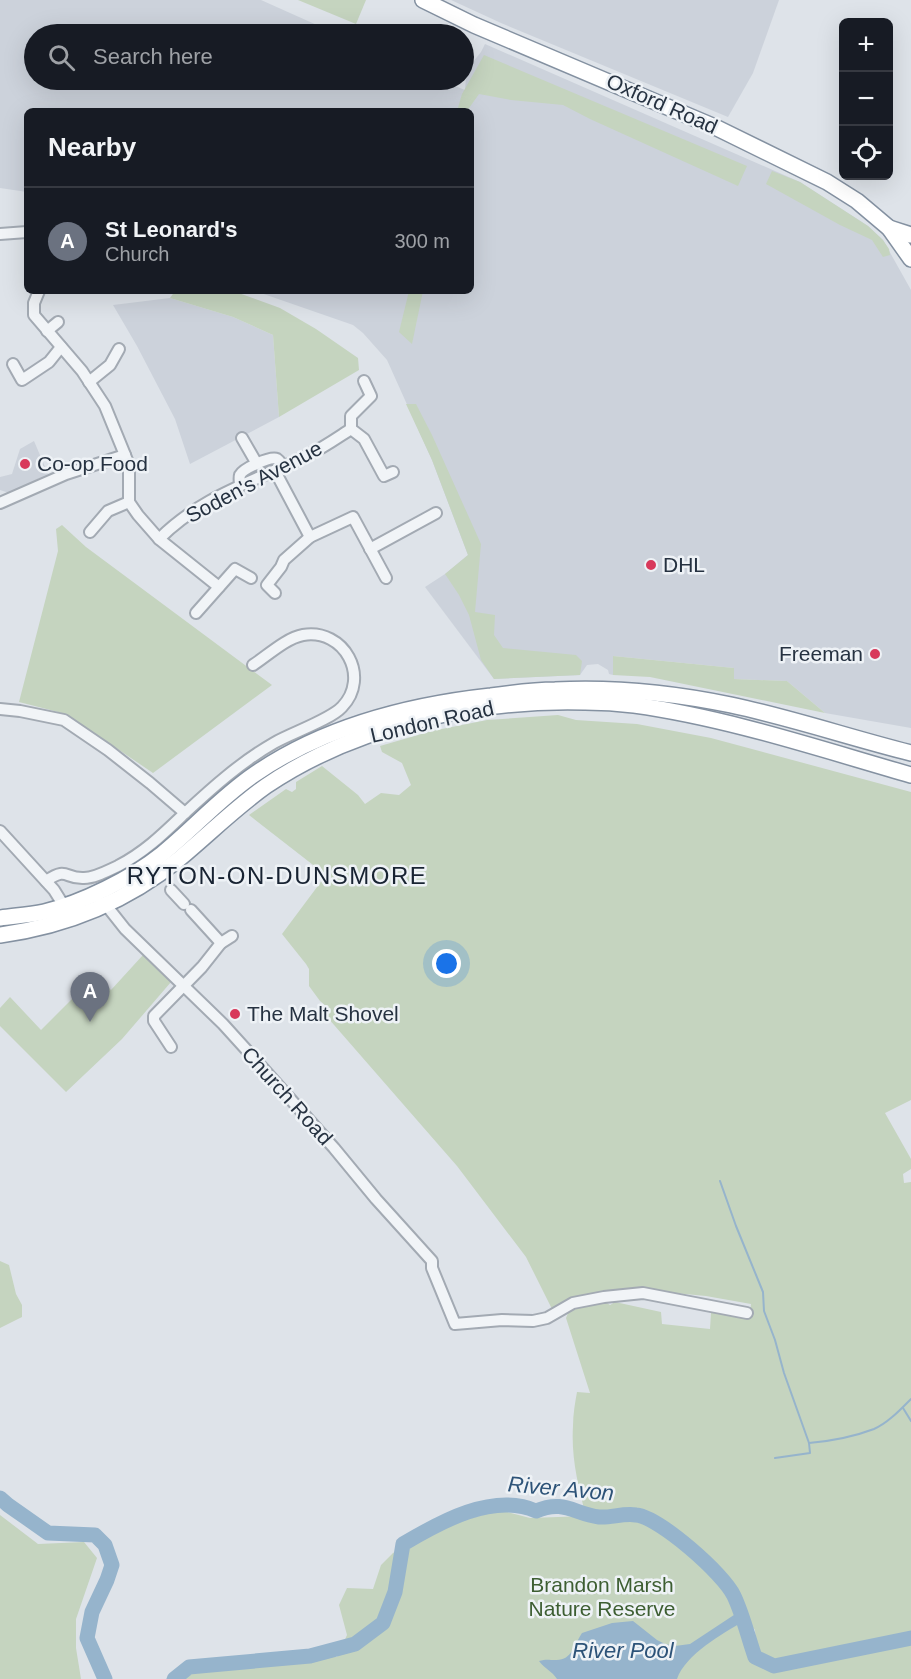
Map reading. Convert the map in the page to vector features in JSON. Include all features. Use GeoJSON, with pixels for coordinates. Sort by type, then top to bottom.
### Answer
{"type":"FeatureCollection","features":[{"type":"Feature","properties":{"kind":"highway","name":"Oxford Road"},"geometry":{"type":"LineString","coordinates":[[423,0],[717,128],[827,182],[857,201],[889,228],[911,259]]}},
{"type":"Feature","properties":{"kind":"highway","name":"Oxford Road"},"geometry":{"type":"LineString","coordinates":[[889,228],[911,236]]}},
{"type":"Feature","properties":{"kind":"highway","name":"London Road"},"geometry":{"type":"LineString","coordinates":[[0,918],[45,912],[104,889],[148,864],[238,786],[272,763],[300,748],[364,721],[438,703],[553,690],[592,689],[641,692],[729,705],[911,753]]}},
{"type":"Feature","properties":{"kind":"highway","name":"London Road"},"geometry":{"type":"LineString","coordinates":[[0,935],[40,928],[76,918],[106,905],[156,876],[250,798],[296,768],[369,735],[404,724],[472,709],[550,701],[632,705],[723,723],[911,775]]}},
{"type":"Feature","properties":{"kind":"street"},"geometry":{"type":"LineString","coordinates":[[0,234],[24,232]]}},
{"type":"Feature","properties":{"kind":"street"},"geometry":{"type":"LineString","coordinates":[[38,294],[34,303],[34,315],[82,371],[105,405],[129,465],[129,502],[144,524],[159,539],[219,586]]}},
{"type":"Feature","properties":{"kind":"street"},"geometry":{"type":"LineString","coordinates":[[47,331],[58,322]]}},
{"type":"Feature","properties":{"kind":"street"},"geometry":{"type":"LineString","coordinates":[[13,364],[22,380],[49,362],[61,347]]}},
{"type":"Feature","properties":{"kind":"street"},"geometry":{"type":"LineString","coordinates":[[89,382],[110,365],[119,350]]}},
{"type":"Feature","properties":{"kind":"street"},"geometry":{"type":"LineString","coordinates":[[364,381],[371,396],[351,417],[351,429],[364,439],[389,474]]}},
{"type":"Feature","properties":{"kind":"street","name":"Soden's Avenue"},"geometry":{"type":"LineString","coordinates":[[159,539],[173,524],[207,501],[311,454],[351,429]]}},
{"type":"Feature","properties":{"kind":"street"},"geometry":{"type":"LineString","coordinates":[[242,438],[257,464]]}},
{"type":"Feature","properties":{"kind":"street"},"geometry":{"type":"LineString","coordinates":[[0,503],[66,474],[125,455]]}},
{"type":"Feature","properties":{"kind":"street"},"geometry":{"type":"LineString","coordinates":[[240,485],[239,477],[242,473],[271,458],[277,459],[279,469],[310,537]]}},
{"type":"Feature","properties":{"kind":"street"},"geometry":{"type":"LineString","coordinates":[[90,532],[108,511],[129,502]]}},
{"type":"Feature","properties":{"kind":"street"},"geometry":{"type":"LineString","coordinates":[[370,549],[436,513]]}},
{"type":"Feature","properties":{"kind":"street"},"geometry":{"type":"LineString","coordinates":[[275,593],[267,585],[284,560],[310,537],[353,517],[386,578]]}},
{"type":"Feature","properties":{"kind":"street"},"geometry":{"type":"LineString","coordinates":[[196,613],[235,569],[251,578]]}},
{"type":"Feature","properties":{"kind":"street"},"geometry":{"type":"LineString","coordinates":[[46,881],[63,873],[77,878],[91,877],[117,866],[147,848],[246,760],[280,739],[338,710],[348,700],[354,683],[353,668],[345,652],[335,641],[322,635],[307,634],[294,637],[253,665]]}},
{"type":"Feature","properties":{"kind":"street"},"geometry":{"type":"LineString","coordinates":[[0,709],[64,720],[117,757],[185,813]]}},
{"type":"Feature","properties":{"kind":"street"},"geometry":{"type":"LineString","coordinates":[[1,835],[46,881],[64,906]]}},
{"type":"Feature","properties":{"kind":"street"},"geometry":{"type":"LineString","coordinates":[[171,890],[221,943]]}},
{"type":"Feature","properties":{"kind":"street"},"geometry":{"type":"LineString","coordinates":[[83,899],[106,905]]}},
{"type":"Feature","properties":{"kind":"street","name":"Church Road"},"geometry":{"type":"LineString","coordinates":[[106,905],[125,929],[223,1024],[432,1261],[432,1268],[455,1323],[533,1321],[547,1318],[573,1303],[643,1293],[747,1313]]}},
{"type":"Feature","properties":{"kind":"street"},"geometry":{"type":"LineString","coordinates":[[171,1047],[154,1021],[154,1016],[202,967],[221,943],[231,936]]}},
{"type":"Feature","properties":{"kind":"shaded area"},"geometry":{"type":"Polygon","coordinates":[[[0,0],[261,0],[315,24],[24,24],[24,90],[474,90],[474,61],[485,44],[800,182],[868,226],[883,240],[911,290],[911,728],[825,713],[787,681],[733,679],[734,668],[613,656],[613,675],[598,664],[587,665],[580,675],[494,679],[425,587],[468,555],[432,460],[387,360],[353,325],[264,294],[474,294],[474,108],[24,108],[24,192],[0,188],[0,0]]]}},
{"type":"Feature","properties":{"kind":"shaded area"},"geometry":{"type":"Polygon","coordinates":[[[451,0],[779,0],[753,73],[728,117],[451,0]]]}},
{"type":"Feature","properties":{"kind":"shaded area"},"geometry":{"type":"Polygon","coordinates":[[[170,298],[233,317],[273,335],[279,417],[190,464],[175,419],[113,305],[170,298]]]}},
{"type":"Feature","properties":{"kind":"shaded area"},"geometry":{"type":"Polygon","coordinates":[[[34,441],[48,474],[9,493],[0,490],[0,477],[12,474],[20,449],[34,441]]]}},
{"type":"Feature","properties":{"kind":"green space"},"geometry":{"type":"Polygon","coordinates":[[[298,0],[366,0],[356,24],[298,0]]]}},
{"type":"Feature","properties":{"kind":"green space"},"geometry":{"type":"Polygon","coordinates":[[[484,55],[747,166],[738,186],[563,105],[479,94],[469,108],[458,108],[464,90],[474,90],[474,73],[484,55]]]}},
{"type":"Feature","properties":{"kind":"green space"},"geometry":{"type":"Polygon","coordinates":[[[772,171],[800,182],[868,226],[883,240],[890,255],[883,257],[872,240],[766,184],[772,171]]]}},
{"type":"Feature","properties":{"kind":"green space"},"geometry":{"type":"Polygon","coordinates":[[[173,294],[241,294],[280,308],[358,358],[359,370],[279,417],[273,335],[233,317],[170,298],[173,294]]]}},
{"type":"Feature","properties":{"kind":"green space"},"geometry":{"type":"Polygon","coordinates":[[[408,294],[422,294],[412,344],[399,332],[408,294]]]}},
{"type":"Feature","properties":{"kind":"green space"},"geometry":{"type":"Polygon","coordinates":[[[406,404],[416,404],[481,544],[475,612],[495,615],[494,635],[503,648],[576,655],[582,661],[580,675],[494,679],[481,660],[469,615],[445,574],[468,555],[432,460],[406,404]]]}},
{"type":"Feature","properties":{"kind":"green space"},"geometry":{"type":"Polygon","coordinates":[[[62,525],[86,547],[272,685],[153,773],[66,714],[19,702],[58,551],[56,529],[62,525]]]}},
{"type":"Feature","properties":{"kind":"green space"},"geometry":{"type":"Polygon","coordinates":[[[613,656],[734,668],[734,679],[787,681],[825,713],[650,677],[613,675],[613,656]]]}},
{"type":"Feature","properties":{"kind":"green space","name":"Brandon Marsh Nature Reserve"},"geometry":{"type":"Polygon","coordinates":[[[558,715],[576,720],[637,724],[711,738],[911,792],[911,1100],[885,1113],[911,1159],[911,1169],[903,1174],[904,1183],[911,1182],[911,1679],[174,1679],[189,1667],[306,1656],[337,1657],[347,1635],[339,1605],[347,1588],[373,1589],[381,1565],[393,1553],[440,1527],[500,1510],[530,1518],[586,1516],[574,1460],[573,1422],[577,1392],[590,1393],[566,1318],[569,1311],[604,1301],[610,1305],[615,1302],[661,1312],[662,1324],[710,1329],[711,1313],[750,1312],[751,1304],[706,1296],[643,1290],[553,1311],[526,1257],[457,1166],[321,1010],[326,1006],[309,986],[309,969],[282,934],[326,875],[249,815],[286,789],[292,792],[296,789],[296,782],[322,766],[358,795],[365,804],[381,793],[399,795],[411,785],[402,763],[382,752],[380,746],[432,731],[487,720],[558,715]],[[739,1611],[733,1616],[757,1658],[755,1630],[739,1611]]]}},
{"type":"Feature","properties":{"kind":"green space"},"geometry":{"type":"Polygon","coordinates":[[[143,955],[171,982],[122,1039],[66,1092],[0,1026],[0,1008],[10,997],[41,1030],[96,975],[111,990],[143,955]]]}},
{"type":"Feature","properties":{"kind":"green space"},"geometry":{"type":"Polygon","coordinates":[[[0,1261],[9,1265],[16,1294],[22,1305],[22,1317],[0,1328],[0,1261]]]}},
{"type":"Feature","properties":{"kind":"green space"},"geometry":{"type":"Polygon","coordinates":[[[0,1515],[38,1544],[84,1542],[97,1558],[76,1619],[76,1648],[81,1679],[0,1679],[0,1515]]]}},
{"type":"Feature","properties":{"kind":"water","name":"River Pool"},"geometry":{"type":"Polygon","coordinates":[[[740,1611],[744,1621],[696,1653],[677,1679],[557,1679],[539,1661],[565,1658],[572,1651],[582,1633],[612,1623],[633,1621],[665,1644],[675,1646],[690,1644],[740,1611]]]}},
{"type":"Feature","properties":{"kind":"waterway"},"geometry":{"type":"LineString","coordinates":[[720,1181],[763,1292],[764,1311],[809,1443]]}},
{"type":"Feature","properties":{"kind":"waterway"},"geometry":{"type":"LineString","coordinates":[[775,1458],[810,1453],[809,1443],[842,1438],[874,1429],[889,1420],[911,1399]]}},
{"type":"Feature","properties":{"kind":"waterway"},"geometry":{"type":"LineString","coordinates":[[903,1408],[911,1421]]}},
{"type":"Feature","properties":{"kind":"waterway","name":"River Avon"},"geometry":{"type":"LineString","coordinates":[[0,1498],[48,1533],[95,1535],[105,1545],[112,1565],[92,1612],[87,1638],[105,1679]]}},
{"type":"Feature","properties":{"kind":"waterway","name":"River Avon"},"geometry":{"type":"LineString","coordinates":[[174,1679],[189,1667],[310,1656],[355,1644],[383,1623],[395,1592],[403,1544],[467,1512],[502,1505],[519,1506],[536,1511],[554,1506],[599,1517],[636,1515],[660,1525],[705,1561],[728,1586],[740,1611],[755,1657],[774,1666],[911,1638]]}},
{"type":"Feature","properties":{"kind":"place","name":"Co-op Food"},"geometry":{"type":"Point","coordinates":[25,464]}},
{"type":"Feature","properties":{"kind":"place","name":"DHL"},"geometry":{"type":"Point","coordinates":[651,565]}},
{"type":"Feature","properties":{"kind":"place","name":"Freeman"},"geometry":{"type":"Point","coordinates":[875,654]}},
{"type":"Feature","properties":{"kind":"place","name":"The Malt Shovel"},"geometry":{"type":"Point","coordinates":[235,1014]}},
{"type":"Feature","properties":{"kind":"place","name":"St Leonard's"},"geometry":{"type":"Point","coordinates":[90,1022]}},
{"type":"Feature","properties":{"kind":"district","name":"RYTON-ON-DUNSMORE"},"geometry":{"type":"Point","coordinates":[277,876]}}]}
